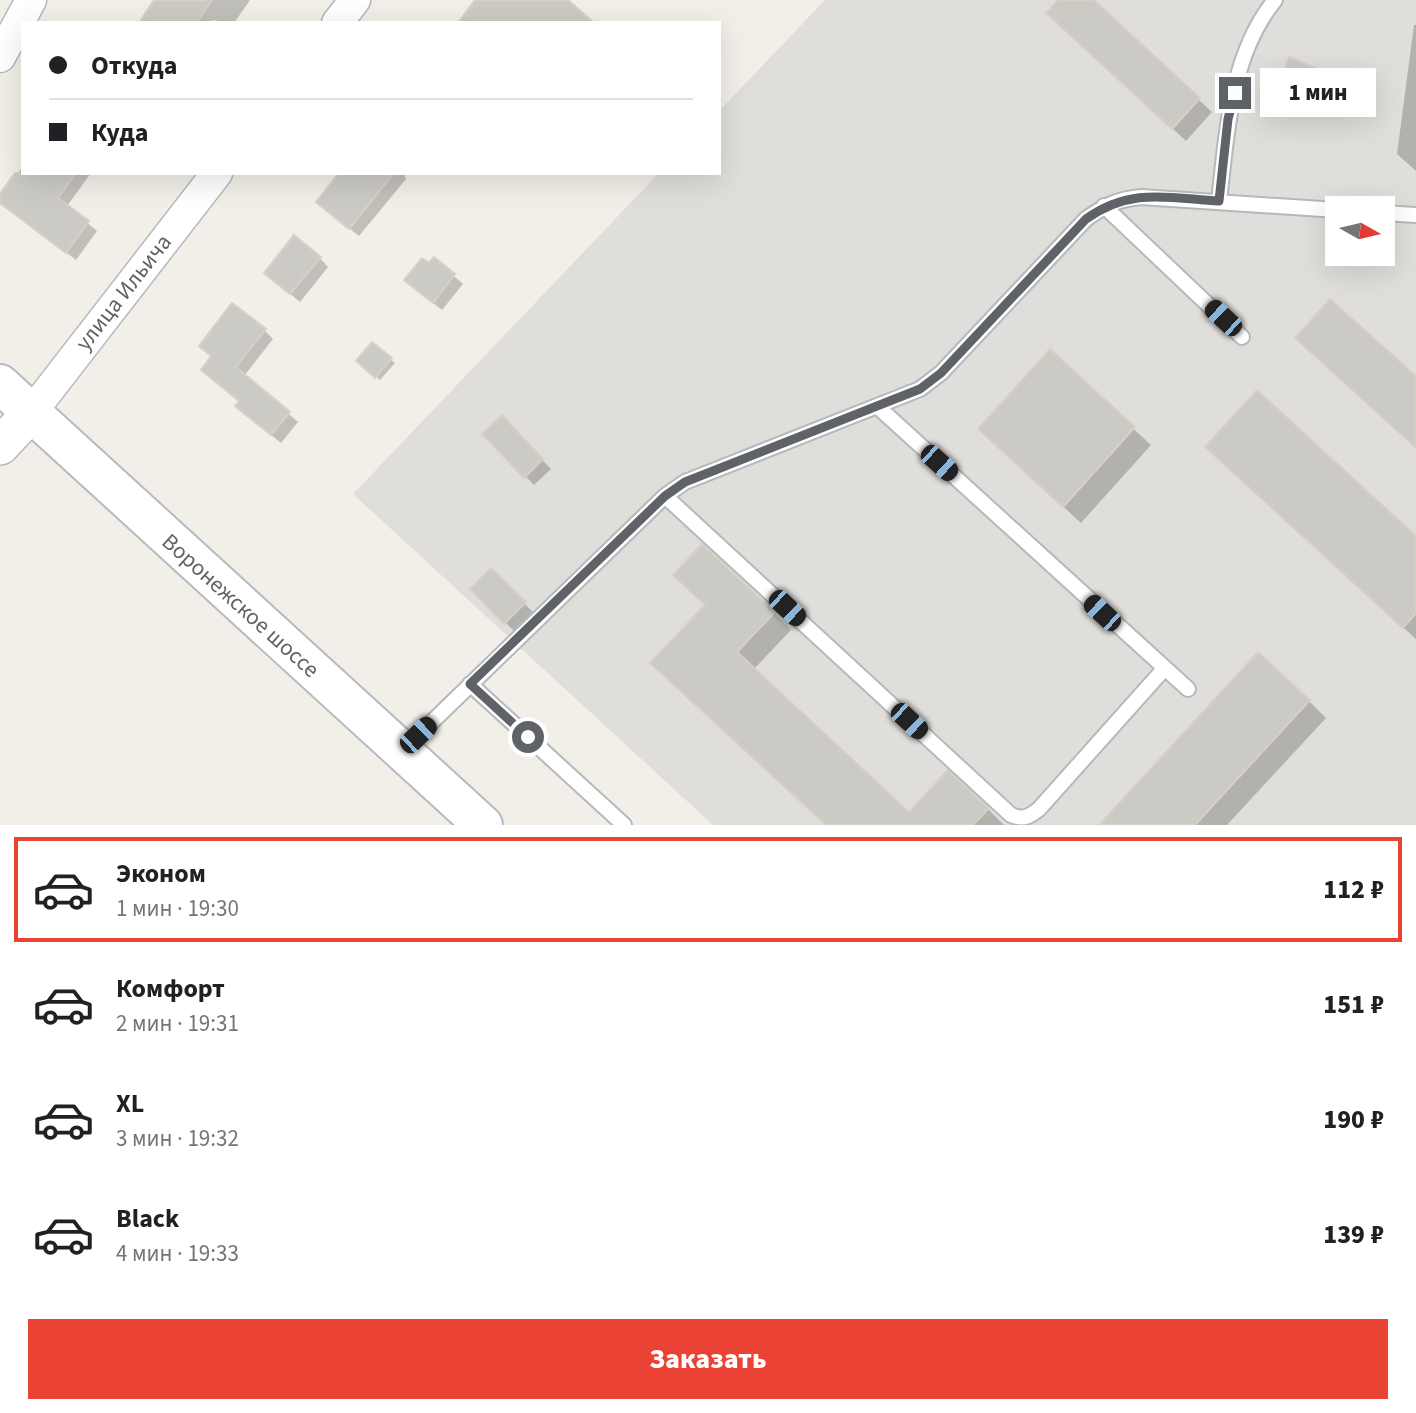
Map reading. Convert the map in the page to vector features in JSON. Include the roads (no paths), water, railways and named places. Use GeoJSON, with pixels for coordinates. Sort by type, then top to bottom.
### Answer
{"type":"FeatureCollection","features":[{"type":"Feature","properties":{"kind":"main road","name":"Воронежское шоссе"},"geometry":{"type":"LineString","coordinates":[[0,384],[483,825]]}},
{"type":"Feature","properties":{"kind":"street"},"geometry":{"type":"LineString","coordinates":[[0,57],[31,0]]}},
{"type":"Feature","properties":{"kind":"street"},"geometry":{"type":"LineString","coordinates":[[339,21],[355,0]]}},
{"type":"Feature","properties":{"kind":"street","name":"улица Ильича"},"geometry":{"type":"LineString","coordinates":[[31,412],[215,175]]}},
{"type":"Feature","properties":{"kind":"street"},"geometry":{"type":"LineString","coordinates":[[0,446],[31,412]]}},
{"type":"Feature","properties":{"kind":"lane"},"geometry":{"type":"LineString","coordinates":[[1219,201],[1228,119],[1248,40],[1275,0]]}},
{"type":"Feature","properties":{"kind":"lane"},"geometry":{"type":"LineString","coordinates":[[401,751],[665,496],[685,482],[920,389],[941,373],[1086,219],[1104,206],[1125,198],[1140,197],[1325,209]]}},
{"type":"Feature","properties":{"kind":"lane"},"geometry":{"type":"LineString","coordinates":[[1104,206],[1242,337]]}},
{"type":"Feature","properties":{"kind":"lane"},"geometry":{"type":"LineString","coordinates":[[1395,214],[1416,215]]}},
{"type":"Feature","properties":{"kind":"lane"},"geometry":{"type":"LineString","coordinates":[[878,407],[1188,689]]}},
{"type":"Feature","properties":{"kind":"lane"},"geometry":{"type":"LineString","coordinates":[[665,496],[1011,815],[1019,818],[1028,817],[1039,809],[1164,669]]}},
{"type":"Feature","properties":{"kind":"lane"},"geometry":{"type":"LineString","coordinates":[[470,684],[624,825]]}}]}
